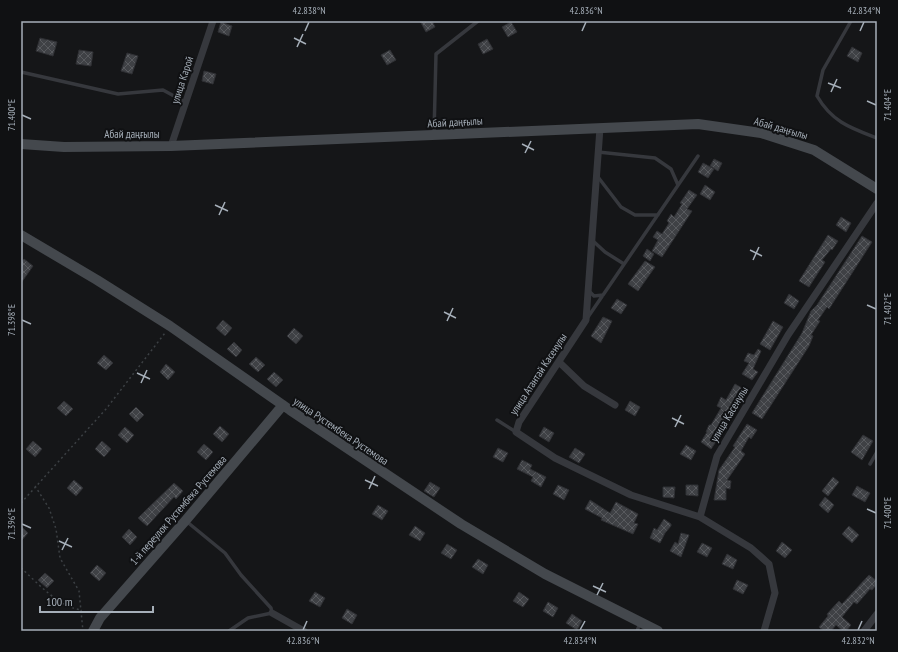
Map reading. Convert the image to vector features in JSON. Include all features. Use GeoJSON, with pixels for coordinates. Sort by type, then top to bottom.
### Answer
{"type":"FeatureCollection","features":[{"type":"Feature","properties":{"kind":"street","name":"улица Карой"},"geometry":{"type":"LineString","coordinates":[[171,146],[213,21]]}},
{"type":"Feature","properties":{"kind":"street","name":"Абай даңғылы"},"geometry":{"type":"LineString","coordinates":[[21,144],[64,146],[171,146],[698,124],[761,133],[814,150],[877,189]]}},
{"type":"Feature","properties":{"kind":"street"},"geometry":{"type":"LineString","coordinates":[[586,320],[587,289],[600,128]]}},
{"type":"Feature","properties":{"kind":"street","name":"улица Касенулы"},"geometry":{"type":"LineString","coordinates":[[700,517],[717,456],[788,335],[877,203]]}},
{"type":"Feature","properties":{"kind":"street","name":"улица Рустембека Рустемова"},"geometry":{"type":"LineString","coordinates":[[21,235],[97,280],[170,326],[283,405],[461,524],[638,627],[658,631]]}},
{"type":"Feature","properties":{"kind":"street","name":"улица Атантай Касенулы"},"geometry":{"type":"LineString","coordinates":[[586,320],[519,422],[516,432],[555,458],[630,495],[700,517]]}},
{"type":"Feature","properties":{"kind":"street"},"geometry":{"type":"LineString","coordinates":[[559,362],[584,386],[615,405]]}},
{"type":"Feature","properties":{"kind":"street","name":"1-й переулок Рустембека Рустемова"},"geometry":{"type":"LineString","coordinates":[[93,631],[100,618],[186,520],[283,405]]}},
{"type":"Feature","properties":{"kind":"street"},"geometry":{"type":"LineString","coordinates":[[700,517],[751,548],[769,564],[775,593],[764,631]]}},
{"type":"Feature","properties":{"kind":"street"},"geometry":{"type":"LineString","coordinates":[[272,613],[304,631]]}},
{"type":"Feature","properties":{"kind":"street"},"geometry":{"type":"LineString","coordinates":[[864,631],[877,614]]}},
{"type":"Feature","properties":{"kind":"lane"},"geometry":{"type":"LineString","coordinates":[[434,135],[436,54],[478,21]]}},
{"type":"Feature","properties":{"kind":"lane"},"geometry":{"type":"LineString","coordinates":[[851,21],[823,70],[818,96],[825,109],[846,126],[877,138]]}},
{"type":"Feature","properties":{"kind":"lane"},"geometry":{"type":"LineString","coordinates":[[21,72],[118,94],[163,90],[186,102]]}},
{"type":"Feature","properties":{"kind":"lane"},"geometry":{"type":"LineString","coordinates":[[598,152],[655,158],[671,168],[678,185]]}},
{"type":"Feature","properties":{"kind":"lane"},"geometry":{"type":"LineString","coordinates":[[586,320],[698,156]]}},
{"type":"Feature","properties":{"kind":"lane"},"geometry":{"type":"LineString","coordinates":[[596,174],[620,207],[635,215],[658,215]]}},
{"type":"Feature","properties":{"kind":"lane"},"geometry":{"type":"LineString","coordinates":[[591,240],[605,252],[624,264]]}},
{"type":"Feature","properties":{"kind":"lane"},"geometry":{"type":"LineString","coordinates":[[587,289],[594,296],[603,295]]}},
{"type":"Feature","properties":{"kind":"lane"},"geometry":{"type":"LineString","coordinates":[[497,420],[516,432]]}},
{"type":"Feature","properties":{"kind":"lane"},"geometry":{"type":"LineString","coordinates":[[870,464],[877,452]]}},
{"type":"Feature","properties":{"kind":"lane"},"geometry":{"type":"LineString","coordinates":[[186,520],[225,553],[241,575],[271,608],[272,613],[248,618],[229,631]]}},
{"type":"Feature","properties":{"kind":"path"},"geometry":{"type":"LineString","coordinates":[[21,503],[35,486],[54,469],[106,409],[170,326]]}},
{"type":"Feature","properties":{"kind":"path"},"geometry":{"type":"LineString","coordinates":[[35,486],[49,508],[56,529],[60,558],[79,591],[83,631]]}},
{"type":"Feature","properties":{"kind":"path"},"geometry":{"type":"LineString","coordinates":[[21,568],[59,602],[74,609],[82,610]]}},
{"type":"Feature","properties":{"kind":"building"},"geometry":{"type":"Polygon","coordinates":[[[420,21],[432,21],[435,27],[426,32],[420,21]]]}},
{"type":"Feature","properties":{"kind":"building"},"geometry":{"type":"Polygon","coordinates":[[[221,22],[232,26],[229,36],[218,32],[221,22]]]}},
{"type":"Feature","properties":{"kind":"building"},"geometry":{"type":"Polygon","coordinates":[[[511,22],[517,32],[508,37],[502,27],[511,22]]]}},
{"type":"Feature","properties":{"kind":"building"},"geometry":{"type":"Polygon","coordinates":[[[40,38],[57,42],[53,56],[36,51],[40,38]]]}},
{"type":"Feature","properties":{"kind":"building"},"geometry":{"type":"Polygon","coordinates":[[[487,39],[493,49],[483,54],[478,44],[487,39]]]}},
{"type":"Feature","properties":{"kind":"building"},"geometry":{"type":"Polygon","coordinates":[[[852,47],[862,53],[858,62],[847,56],[852,47]]]}},
{"type":"Feature","properties":{"kind":"building"},"geometry":{"type":"Polygon","coordinates":[[[79,50],[93,52],[91,66],[76,64],[79,50]]]}},
{"type":"Feature","properties":{"kind":"building"},"geometry":{"type":"Polygon","coordinates":[[[390,50],[396,60],[387,65],[381,55],[390,50]]]}},
{"type":"Feature","properties":{"kind":"building"},"geometry":{"type":"Polygon","coordinates":[[[127,53],[138,56],[132,74],[121,71],[127,53]]]}},
{"type":"Feature","properties":{"kind":"building"},"geometry":{"type":"Polygon","coordinates":[[[204,71],[216,74],[213,84],[202,81],[204,71]]]}},
{"type":"Feature","properties":{"kind":"building"},"geometry":{"type":"Polygon","coordinates":[[[714,159],[722,163],[718,171],[710,166],[714,159]]]}},
{"type":"Feature","properties":{"kind":"building"},"geometry":{"type":"Polygon","coordinates":[[[703,163],[714,169],[708,178],[698,172],[703,163]]]}},
{"type":"Feature","properties":{"kind":"building"},"geometry":{"type":"Polygon","coordinates":[[[705,185],[715,192],[710,200],[700,194],[705,185]]]}},
{"type":"Feature","properties":{"kind":"building"},"geometry":{"type":"Polygon","coordinates":[[[689,190],[697,195],[687,209],[692,211],[662,257],[652,251],[658,240],[653,237],[657,231],[662,234],[669,223],[667,221],[671,214],[674,217],[682,204],[680,203],[689,190]]]}},
{"type":"Feature","properties":{"kind":"building"},"geometry":{"type":"Polygon","coordinates":[[[841,217],[851,223],[846,232],[836,225],[841,217]]]}},
{"type":"Feature","properties":{"kind":"building"},"geometry":{"type":"Polygon","coordinates":[[[828,235],[838,241],[832,250],[831,249],[822,260],[825,262],[809,287],[799,281],[828,235]]]}},
{"type":"Feature","properties":{"kind":"building"},"geometry":{"type":"Polygon","coordinates":[[[862,236],[872,242],[829,309],[827,307],[818,320],[820,321],[811,335],[813,336],[809,346],[762,419],[752,413],[802,333],[811,311],[817,305],[862,236]]]}},
{"type":"Feature","properties":{"kind":"building"},"geometry":{"type":"Polygon","coordinates":[[[647,249],[654,254],[650,261],[643,256],[647,249]]]}},
{"type":"Feature","properties":{"kind":"building"},"geometry":{"type":"Polygon","coordinates":[[[24,259],[33,266],[21,283],[21,262],[24,259]]]}},
{"type":"Feature","properties":{"kind":"building"},"geometry":{"type":"Polygon","coordinates":[[[645,261],[655,267],[638,291],[628,284],[645,261]]]}},
{"type":"Feature","properties":{"kind":"building"},"geometry":{"type":"Polygon","coordinates":[[[789,294],[799,301],[794,309],[784,303],[789,294]]]}},
{"type":"Feature","properties":{"kind":"building"},"geometry":{"type":"Polygon","coordinates":[[[617,299],[627,305],[621,314],[611,308],[617,299]]]}},
{"type":"Feature","properties":{"kind":"building"},"geometry":{"type":"Polygon","coordinates":[[[603,317],[612,321],[601,343],[591,336],[603,317]]]}},
{"type":"Feature","properties":{"kind":"building"},"geometry":{"type":"Polygon","coordinates":[[[223,320],[232,328],[225,336],[216,328],[223,320]]]}},
{"type":"Feature","properties":{"kind":"building"},"geometry":{"type":"Polygon","coordinates":[[[773,321],[783,327],[770,350],[760,344],[773,321]]]}},
{"type":"Feature","properties":{"kind":"building"},"geometry":{"type":"Polygon","coordinates":[[[294,328],[303,336],[296,344],[287,336],[294,328]]]}},
{"type":"Feature","properties":{"kind":"building"},"geometry":{"type":"Polygon","coordinates":[[[234,342],[242,350],[236,357],[227,349],[234,342]]]}},
{"type":"Feature","properties":{"kind":"building"},"geometry":{"type":"Polygon","coordinates":[[[758,349],[761,351],[753,369],[758,372],[752,380],[742,374],[749,363],[744,361],[748,353],[754,355],[758,349]]]}},
{"type":"Feature","properties":{"kind":"building"},"geometry":{"type":"Polygon","coordinates":[[[104,355],[113,363],[106,370],[97,363],[104,355]]]}},
{"type":"Feature","properties":{"kind":"building"},"geometry":{"type":"Polygon","coordinates":[[[256,357],[265,365],[258,372],[249,364],[256,357]]]}},
{"type":"Feature","properties":{"kind":"building"},"geometry":{"type":"Polygon","coordinates":[[[166,364],[175,372],[168,380],[160,372],[166,364]]]}},
{"type":"Feature","properties":{"kind":"building"},"geometry":{"type":"Polygon","coordinates":[[[274,372],[283,380],[276,387],[267,379],[274,372]]]}},
{"type":"Feature","properties":{"kind":"building"},"geometry":{"type":"Polygon","coordinates":[[[735,384],[745,390],[740,399],[737,397],[726,419],[728,421],[722,430],[720,428],[714,438],[717,440],[711,449],[701,442],[709,425],[711,425],[721,408],[717,406],[721,397],[726,400],[735,384]]]}},
{"type":"Feature","properties":{"kind":"building"},"geometry":{"type":"Polygon","coordinates":[[[64,401],[73,409],[66,416],[57,408],[64,401]]]}},
{"type":"Feature","properties":{"kind":"building"},"geometry":{"type":"Polygon","coordinates":[[[630,401],[640,407],[635,416],[625,410],[630,401]]]}},
{"type":"Feature","properties":{"kind":"building"},"geometry":{"type":"Polygon","coordinates":[[[136,407],[144,415],[137,422],[129,414],[136,407]]]}},
{"type":"Feature","properties":{"kind":"building"},"geometry":{"type":"Polygon","coordinates":[[[747,424],[757,430],[751,439],[749,437],[741,451],[745,454],[727,480],[731,481],[730,489],[726,488],[726,500],[714,500],[719,470],[735,447],[733,446],[747,424]]]}},
{"type":"Feature","properties":{"kind":"building"},"geometry":{"type":"Polygon","coordinates":[[[220,426],[229,434],[222,442],[213,434],[220,426]]]}},
{"type":"Feature","properties":{"kind":"building"},"geometry":{"type":"Polygon","coordinates":[[[125,427],[134,435],[127,443],[118,435],[125,427]]]}},
{"type":"Feature","properties":{"kind":"building"},"geometry":{"type":"Polygon","coordinates":[[[544,427],[554,433],[549,442],[539,436],[544,427]]]}},
{"type":"Feature","properties":{"kind":"building"},"geometry":{"type":"Polygon","coordinates":[[[863,435],[873,441],[862,460],[851,452],[863,435]]]}},
{"type":"Feature","properties":{"kind":"building"},"geometry":{"type":"Polygon","coordinates":[[[33,441],[42,449],[35,457],[26,449],[33,441]]]}},
{"type":"Feature","properties":{"kind":"building"},"geometry":{"type":"Polygon","coordinates":[[[102,441],[111,449],[104,457],[95,449],[102,441]]]}},
{"type":"Feature","properties":{"kind":"building"},"geometry":{"type":"Polygon","coordinates":[[[204,444],[213,452],[206,460],[197,452],[204,444]]]}},
{"type":"Feature","properties":{"kind":"building"},"geometry":{"type":"Polygon","coordinates":[[[686,445],[696,451],[691,460],[680,454],[686,445]]]}},
{"type":"Feature","properties":{"kind":"building"},"geometry":{"type":"Polygon","coordinates":[[[498,448],[508,453],[503,462],[493,457],[498,448]]]}},
{"type":"Feature","properties":{"kind":"building"},"geometry":{"type":"Polygon","coordinates":[[[575,448],[585,454],[579,463],[569,457],[575,448]]]}},
{"type":"Feature","properties":{"kind":"building"},"geometry":{"type":"Polygon","coordinates":[[[522,460],[532,465],[530,469],[546,477],[541,487],[531,481],[533,477],[517,469],[522,460]]]}},
{"type":"Feature","properties":{"kind":"building"},"geometry":{"type":"Polygon","coordinates":[[[833,477],[839,482],[828,496],[822,491],[833,477]]]}},
{"type":"Feature","properties":{"kind":"building"},"geometry":{"type":"Polygon","coordinates":[[[74,480],[83,488],[76,496],[67,488],[74,480]]]}},
{"type":"Feature","properties":{"kind":"building"},"geometry":{"type":"Polygon","coordinates":[[[430,482],[440,488],[434,497],[424,491],[430,482]]]}},
{"type":"Feature","properties":{"kind":"building"},"geometry":{"type":"Polygon","coordinates":[[[174,483],[183,491],[176,499],[174,497],[147,526],[138,518],[174,483]]]}},
{"type":"Feature","properties":{"kind":"building"},"geometry":{"type":"Polygon","coordinates":[[[558,485],[569,490],[564,500],[553,494],[558,485]]]}},
{"type":"Feature","properties":{"kind":"building"},"geometry":{"type":"Polygon","coordinates":[[[686,485],[698,485],[698,496],[686,495],[686,485]]]}},
{"type":"Feature","properties":{"kind":"building"},"geometry":{"type":"Polygon","coordinates":[[[857,486],[870,493],[865,502],[852,495],[857,486]]]}},
{"type":"Feature","properties":{"kind":"building"},"geometry":{"type":"Polygon","coordinates":[[[663,487],[675,487],[674,498],[663,497],[663,487]]]}},
{"type":"Feature","properties":{"kind":"building"},"geometry":{"type":"Polygon","coordinates":[[[825,497],[834,505],[828,513],[819,505],[825,497]]]}},
{"type":"Feature","properties":{"kind":"building"},"geometry":{"type":"Polygon","coordinates":[[[590,500],[610,513],[616,502],[638,514],[634,523],[638,524],[633,534],[601,520],[602,518],[585,509],[590,500]]]}},
{"type":"Feature","properties":{"kind":"building"},"geometry":{"type":"Polygon","coordinates":[[[378,505],[388,511],[382,520],[372,514],[378,505]]]}},
{"type":"Feature","properties":{"kind":"building"},"geometry":{"type":"Polygon","coordinates":[[[664,519],[671,524],[671,526],[665,533],[660,543],[650,538],[654,528],[657,530],[664,519]]]}},
{"type":"Feature","properties":{"kind":"building"},"geometry":{"type":"Polygon","coordinates":[[[21,526],[28,533],[21,541],[21,526]]]}},
{"type":"Feature","properties":{"kind":"building"},"geometry":{"type":"Polygon","coordinates":[[[415,526],[425,533],[420,541],[409,535],[415,526]]]}},
{"type":"Feature","properties":{"kind":"building"},"geometry":{"type":"Polygon","coordinates":[[[849,526],[859,535],[852,543],[842,534],[849,526]]]}},
{"type":"Feature","properties":{"kind":"building"},"geometry":{"type":"Polygon","coordinates":[[[129,529],[137,537],[130,545],[122,537],[129,529]]]}},
{"type":"Feature","properties":{"kind":"building"},"geometry":{"type":"Polygon","coordinates":[[[681,533],[689,535],[681,557],[670,551],[675,542],[678,544],[681,533]]]}},
{"type":"Feature","properties":{"kind":"building"},"geometry":{"type":"Polygon","coordinates":[[[782,542],[792,550],[785,558],[776,551],[782,542]]]}},
{"type":"Feature","properties":{"kind":"building"},"geometry":{"type":"Polygon","coordinates":[[[702,543],[712,548],[707,557],[697,552],[702,543]]]}},
{"type":"Feature","properties":{"kind":"building"},"geometry":{"type":"Polygon","coordinates":[[[447,544],[457,550],[451,559],[441,553],[447,544]]]}},
{"type":"Feature","properties":{"kind":"building"},"geometry":{"type":"Polygon","coordinates":[[[727,554],[737,560],[733,569],[722,564],[727,554]]]}},
{"type":"Feature","properties":{"kind":"building"},"geometry":{"type":"Polygon","coordinates":[[[478,559],[488,565],[483,574],[472,567],[478,559]]]}},
{"type":"Feature","properties":{"kind":"building"},"geometry":{"type":"Polygon","coordinates":[[[97,565],[106,573],[99,581],[90,573],[97,565]]]}},
{"type":"Feature","properties":{"kind":"building"},"geometry":{"type":"Polygon","coordinates":[[[45,573],[54,581],[47,588],[38,580],[45,573]]]}},
{"type":"Feature","properties":{"kind":"building"},"geometry":{"type":"Polygon","coordinates":[[[869,575],[877,581],[877,584],[872,590],[870,589],[857,604],[854,602],[842,617],[851,625],[846,631],[843,631],[836,625],[831,631],[824,631],[819,627],[828,616],[827,614],[839,601],[842,604],[869,575]]]}},
{"type":"Feature","properties":{"kind":"building"},"geometry":{"type":"Polygon","coordinates":[[[737,580],[748,585],[743,594],[733,589],[737,580]]]}},
{"type":"Feature","properties":{"kind":"building"},"geometry":{"type":"Polygon","coordinates":[[[315,592],[325,598],[320,607],[309,601],[315,592]]]}},
{"type":"Feature","properties":{"kind":"building"},"geometry":{"type":"Polygon","coordinates":[[[519,592],[529,599],[523,607],[513,601],[519,592]]]}},
{"type":"Feature","properties":{"kind":"building"},"geometry":{"type":"Polygon","coordinates":[[[548,602],[558,608],[553,617],[543,611],[548,602]]]}},
{"type":"Feature","properties":{"kind":"building"},"geometry":{"type":"Polygon","coordinates":[[[347,609],[357,615],[352,624],[342,618],[347,609]]]}},
{"type":"Feature","properties":{"kind":"building"},"geometry":{"type":"Polygon","coordinates":[[[572,614],[582,621],[577,630],[566,623],[572,614]]]}}]}
